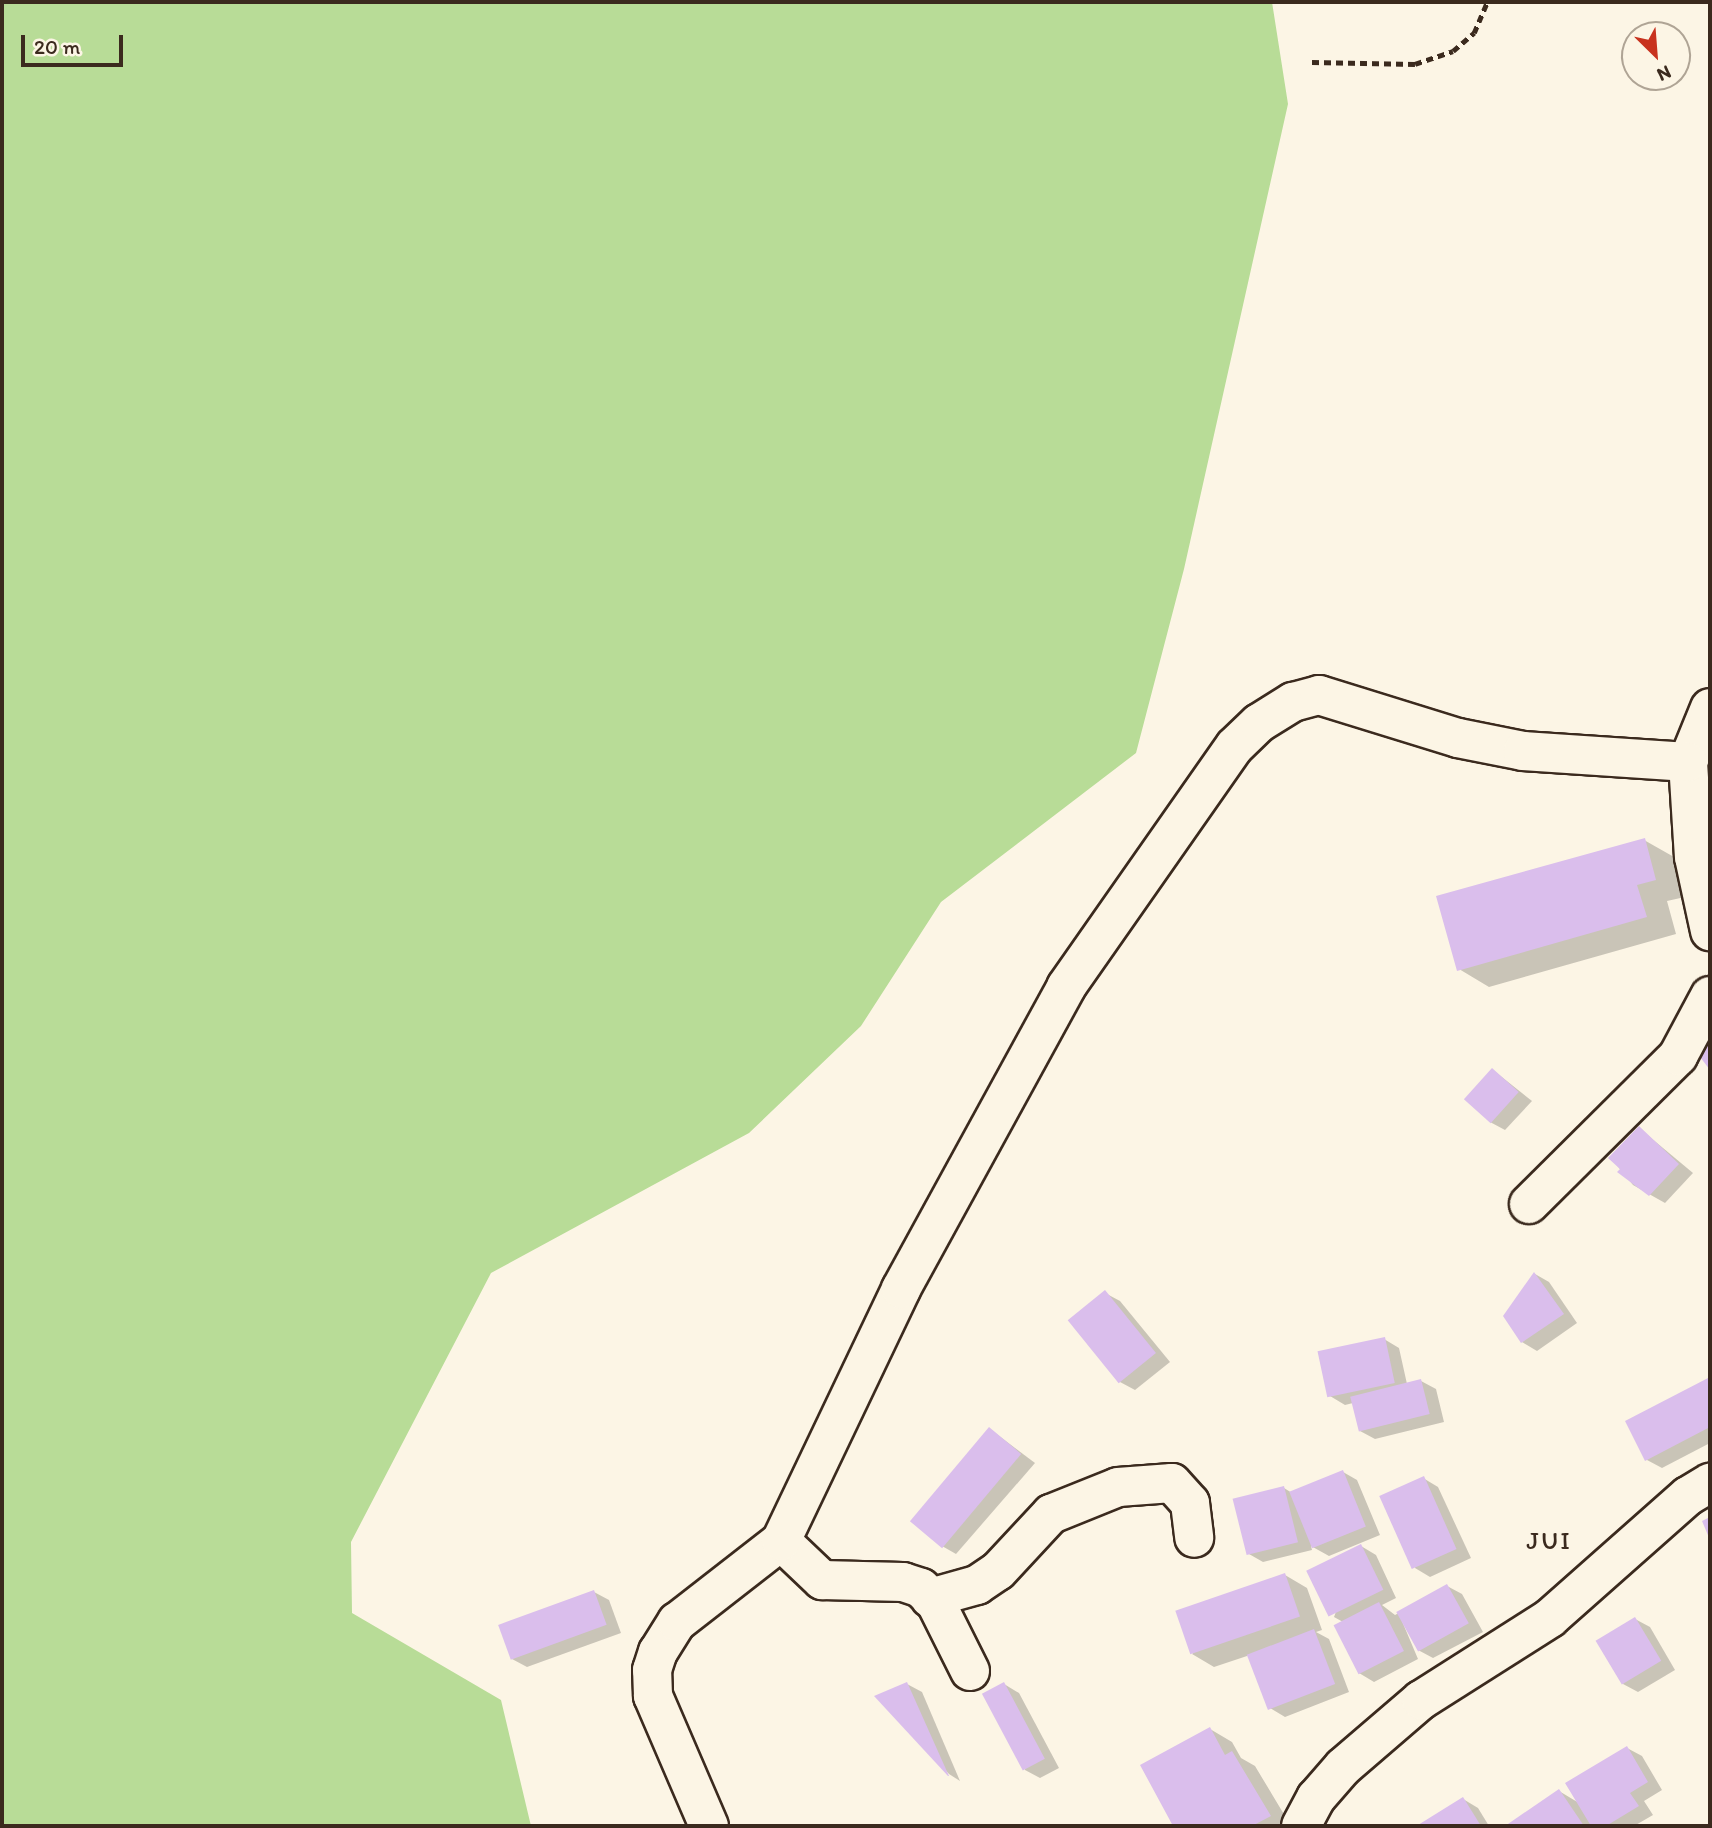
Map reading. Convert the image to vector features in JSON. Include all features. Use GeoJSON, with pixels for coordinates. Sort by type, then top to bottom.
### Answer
{"type":"FeatureCollection","features":[{"type":"Feature","properties":{"kind":"street"},"geometry":{"type":"LineString","coordinates":[[709,1826],[653,1696],[652,1670],[677,1622],[781,1541],[901,1289],[1066,987],[1235,746],[1259,723],[1293,702],[1319,695],[1458,738],[1523,751],[1688,762]]}},
{"type":"Feature","properties":{"kind":"street"},"geometry":{"type":"LineString","coordinates":[[1710,708],[1688,762],[1694,856],[1710,931]]}},
{"type":"Feature","properties":{"kind":"street"},"geometry":{"type":"LineString","coordinates":[[1529,1204],[1678,1056],[1710,996]]}},
{"type":"Feature","properties":{"kind":"street"},"geometry":{"type":"LineString","coordinates":[[930,1598],[977,1585],[998,1571],[1051,1514],[1118,1487],[1150,1481],[1172,1483],[1190,1503],[1194,1538]]}},
{"type":"Feature","properties":{"kind":"street"},"geometry":{"type":"LineString","coordinates":[[1301,1826],[1316,1798],[1343,1767],[1421,1700],[1550,1619],[1688,1496],[1710,1483]]}},
{"type":"Feature","properties":{"kind":"street"},"geometry":{"type":"LineString","coordinates":[[781,1541],[822,1580],[903,1582],[930,1598],[970,1671]]}},
{"type":"Feature","properties":{"kind":"path"},"geometry":{"type":"LineString","coordinates":[[1312,62],[1415,64],[1452,51],[1474,33],[1487,2]]}},
{"type":"Feature","properties":{"kind":"green space"},"geometry":{"type":"Polygon","coordinates":[[[2,2],[1272,2],[1288,104],[1184,569],[1136,753],[941,902],[861,1026],[749,1133],[491,1273],[351,1542],[352,1613],[501,1700],[531,1826],[2,1826],[2,2]]]}},
{"type":"Feature","properties":{"kind":"building"},"geometry":{"type":"Polygon","coordinates":[[[1645,838],[1656,880],[1637,885],[1647,917],[1457,971],[1436,896],[1645,838]]]}},
{"type":"Feature","properties":{"kind":"building"},"geometry":{"type":"Polygon","coordinates":[[[1710,1037],[1710,1070],[1694,1049],[1710,1037]]]}},
{"type":"Feature","properties":{"kind":"building"},"geometry":{"type":"Polygon","coordinates":[[[1492,1068],[1519,1092],[1491,1123],[1464,1099],[1492,1068]]]}},
{"type":"Feature","properties":{"kind":"building"},"geometry":{"type":"Polygon","coordinates":[[[1639,1126],[1679,1164],[1649,1196],[1617,1172],[1620,1169],[1608,1158],[1639,1126]]]}},
{"type":"Feature","properties":{"kind":"building"},"geometry":{"type":"Polygon","coordinates":[[[1534,1272],[1564,1314],[1521,1343],[1503,1316],[1534,1272]]]}},
{"type":"Feature","properties":{"kind":"building"},"geometry":{"type":"Polygon","coordinates":[[[1105,1290],[1156,1353],[1119,1383],[1068,1320],[1105,1290]]]}},
{"type":"Feature","properties":{"kind":"building"},"geometry":{"type":"Polygon","coordinates":[[[1385,1337],[1395,1383],[1327,1397],[1318,1351],[1385,1337]]]}},
{"type":"Feature","properties":{"kind":"building"},"geometry":{"type":"Polygon","coordinates":[[[1710,1377],[1710,1427],[1645,1461],[1625,1421],[1710,1377]]]}},
{"type":"Feature","properties":{"kind":"building"},"geometry":{"type":"Polygon","coordinates":[[[1421,1379],[1430,1414],[1359,1432],[1350,1397],[1421,1379]]]}},
{"type":"Feature","properties":{"kind":"building"},"geometry":{"type":"Polygon","coordinates":[[[989,1427],[1021,1454],[942,1548],[910,1521],[989,1427]]]}},
{"type":"Feature","properties":{"kind":"building"},"geometry":{"type":"Polygon","coordinates":[[[1343,1470],[1366,1527],[1312,1548],[1289,1492],[1343,1470]]]}},
{"type":"Feature","properties":{"kind":"building"},"geometry":{"type":"Polygon","coordinates":[[[1424,1476],[1457,1549],[1412,1569],[1379,1496],[1424,1476]]]}},
{"type":"Feature","properties":{"kind":"building"},"geometry":{"type":"Polygon","coordinates":[[[1284,1486],[1298,1542],[1247,1555],[1233,1499],[1284,1486]]]}},
{"type":"Feature","properties":{"kind":"building"},"geometry":{"type":"Polygon","coordinates":[[[1710,1517],[1710,1540],[1702,1521],[1710,1517]]]}},
{"type":"Feature","properties":{"kind":"building"},"geometry":{"type":"Polygon","coordinates":[[[1361,1544],[1383,1590],[1329,1617],[1306,1571],[1361,1544]]]}},
{"type":"Feature","properties":{"kind":"building"},"geometry":{"type":"Polygon","coordinates":[[[1285,1573],[1300,1616],[1190,1654],[1175,1611],[1285,1573]]]}},
{"type":"Feature","properties":{"kind":"building"},"geometry":{"type":"Polygon","coordinates":[[[1447,1584],[1469,1623],[1418,1651],[1396,1612],[1447,1584]]]}},
{"type":"Feature","properties":{"kind":"building"},"geometry":{"type":"Polygon","coordinates":[[[594,1590],[607,1625],[511,1660],[498,1625],[594,1590]]]}},
{"type":"Feature","properties":{"kind":"building"},"geometry":{"type":"Polygon","coordinates":[[[1379,1602],[1404,1651],[1359,1674],[1334,1625],[1379,1602]]]}},
{"type":"Feature","properties":{"kind":"building"},"geometry":{"type":"Polygon","coordinates":[[[1635,1617],[1661,1661],[1622,1684],[1596,1641],[1635,1617]]]}},
{"type":"Feature","properties":{"kind":"building"},"geometry":{"type":"Polygon","coordinates":[[[1314,1629],[1335,1684],[1268,1710],[1247,1655],[1314,1629]]]}},
{"type":"Feature","properties":{"kind":"building"},"geometry":{"type":"Polygon","coordinates":[[[907,1682],[949,1776],[874,1696],[907,1682]]]}},
{"type":"Feature","properties":{"kind":"building"},"geometry":{"type":"Polygon","coordinates":[[[1004,1682],[1045,1759],[1023,1771],[982,1694],[1004,1682]]]}},
{"type":"Feature","properties":{"kind":"building"},"geometry":{"type":"Polygon","coordinates":[[[1210,1727],[1225,1755],[1232,1751],[1271,1816],[1252,1826],[1173,1826],[1140,1765],[1210,1727]]]}},
{"type":"Feature","properties":{"kind":"building"},"geometry":{"type":"Polygon","coordinates":[[[1627,1746],[1648,1782],[1630,1793],[1639,1806],[1606,1826],[1591,1826],[1565,1783],[1627,1746]]]}},
{"type":"Feature","properties":{"kind":"building"},"geometry":{"type":"Polygon","coordinates":[[[1559,1789],[1584,1826],[1505,1826],[1559,1789]]]}},
{"type":"Feature","properties":{"kind":"building"},"geometry":{"type":"Polygon","coordinates":[[[1463,1797],[1481,1826],[1418,1825],[1463,1797]]]}},
{"type":"Feature","properties":{"kind":"district","name":"JUI"},"geometry":{"type":"Point","coordinates":[1549,1541]}}]}
